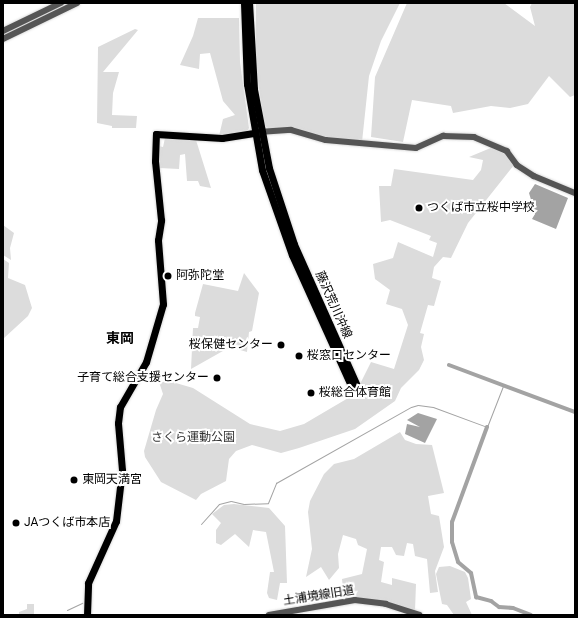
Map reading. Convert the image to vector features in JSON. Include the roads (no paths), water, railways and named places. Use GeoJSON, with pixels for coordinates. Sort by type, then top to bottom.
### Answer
{"type":"FeatureCollection","features":[{"type":"Feature","properties":{"kind":"main road","name":"藤沢荒川沖線"},"geometry":{"type":"LineString","coordinates":[[244,3],[247,84],[257,132],[283,215],[358,388],[352,390],[289,248],[262,170],[257,132],[250,60],[249,3]]}},
{"type":"Feature","properties":{"kind":"main road"},"geometry":{"type":"LineString","coordinates":[[87,615],[88,583],[116,521],[122,470],[118,424],[120,407],[146,362],[163,304],[158,240],[161,220],[154,161],[156,134],[222,138],[257,132]]}},
{"type":"Feature","properties":{"kind":"street"},"geometry":{"type":"LineString","coordinates":[[3,31],[61,3]]}},
{"type":"Feature","properties":{"kind":"street"},"geometry":{"type":"LineString","coordinates":[[3,39],[77,3]]}},
{"type":"Feature","properties":{"kind":"street"},"geometry":{"type":"LineString","coordinates":[[257,132],[291,130],[326,140],[416,148],[443,136],[474,137],[503,148],[517,165],[534,176],[575,193]]}},
{"type":"Feature","properties":{"kind":"street","name":"土浦境線旧道"},"geometry":{"type":"LineString","coordinates":[[269,615],[355,600],[386,604],[418,615]]}},
{"type":"Feature","properties":{"kind":"waterway"},"geometry":{"type":"LineString","coordinates":[[449,365],[575,412]]}},
{"type":"Feature","properties":{"kind":"waterway"},"geometry":{"type":"LineString","coordinates":[[201,524],[219,504],[231,501],[244,504],[268,503],[276,483],[411,407],[418,405],[433,407],[487,427],[503,386]]}},
{"type":"Feature","properties":{"kind":"waterway"},"geometry":{"type":"LineString","coordinates":[[487,427],[452,522],[452,542],[458,562],[471,573],[476,597],[491,601],[499,607],[513,608],[531,615]]}},
{"type":"Feature","properties":{"kind":"waterway"},"geometry":{"type":"LineString","coordinates":[[67,610],[82,603]]}},
{"type":"Feature","properties":{"kind":"place","name":"つくば市立桜中学校"},"geometry":{"type":"Point","coordinates":[419,208]}},
{"type":"Feature","properties":{"kind":"place","name":"阿弥陀堂"},"geometry":{"type":"Point","coordinates":[168,276]}},
{"type":"Feature","properties":{"kind":"place","name":"桜保健センター"},"geometry":{"type":"Point","coordinates":[281,345]}},
{"type":"Feature","properties":{"kind":"place","name":"桜窓口センター"},"geometry":{"type":"Point","coordinates":[299,356]}},
{"type":"Feature","properties":{"kind":"place","name":"子育て総合支援センター"},"geometry":{"type":"Point","coordinates":[217,378]}},
{"type":"Feature","properties":{"kind":"place","name":"桜総合体育館"},"geometry":{"type":"Point","coordinates":[311,393]}},
{"type":"Feature","properties":{"kind":"place","name":"東岡天満宮"},"geometry":{"type":"Point","coordinates":[74,480]}},
{"type":"Feature","properties":{"kind":"place","name":"JAつくば市本店"},"geometry":{"type":"Point","coordinates":[16,523]}},
{"type":"Feature","properties":{"kind":"district","name":"東岡"},"geometry":{"type":"Point","coordinates":[120,338]}},
{"type":"Feature","properties":{"kind":"park label","name":"さくら運動公園"},"geometry":{"type":"Point","coordinates":[193,438]}}]}
